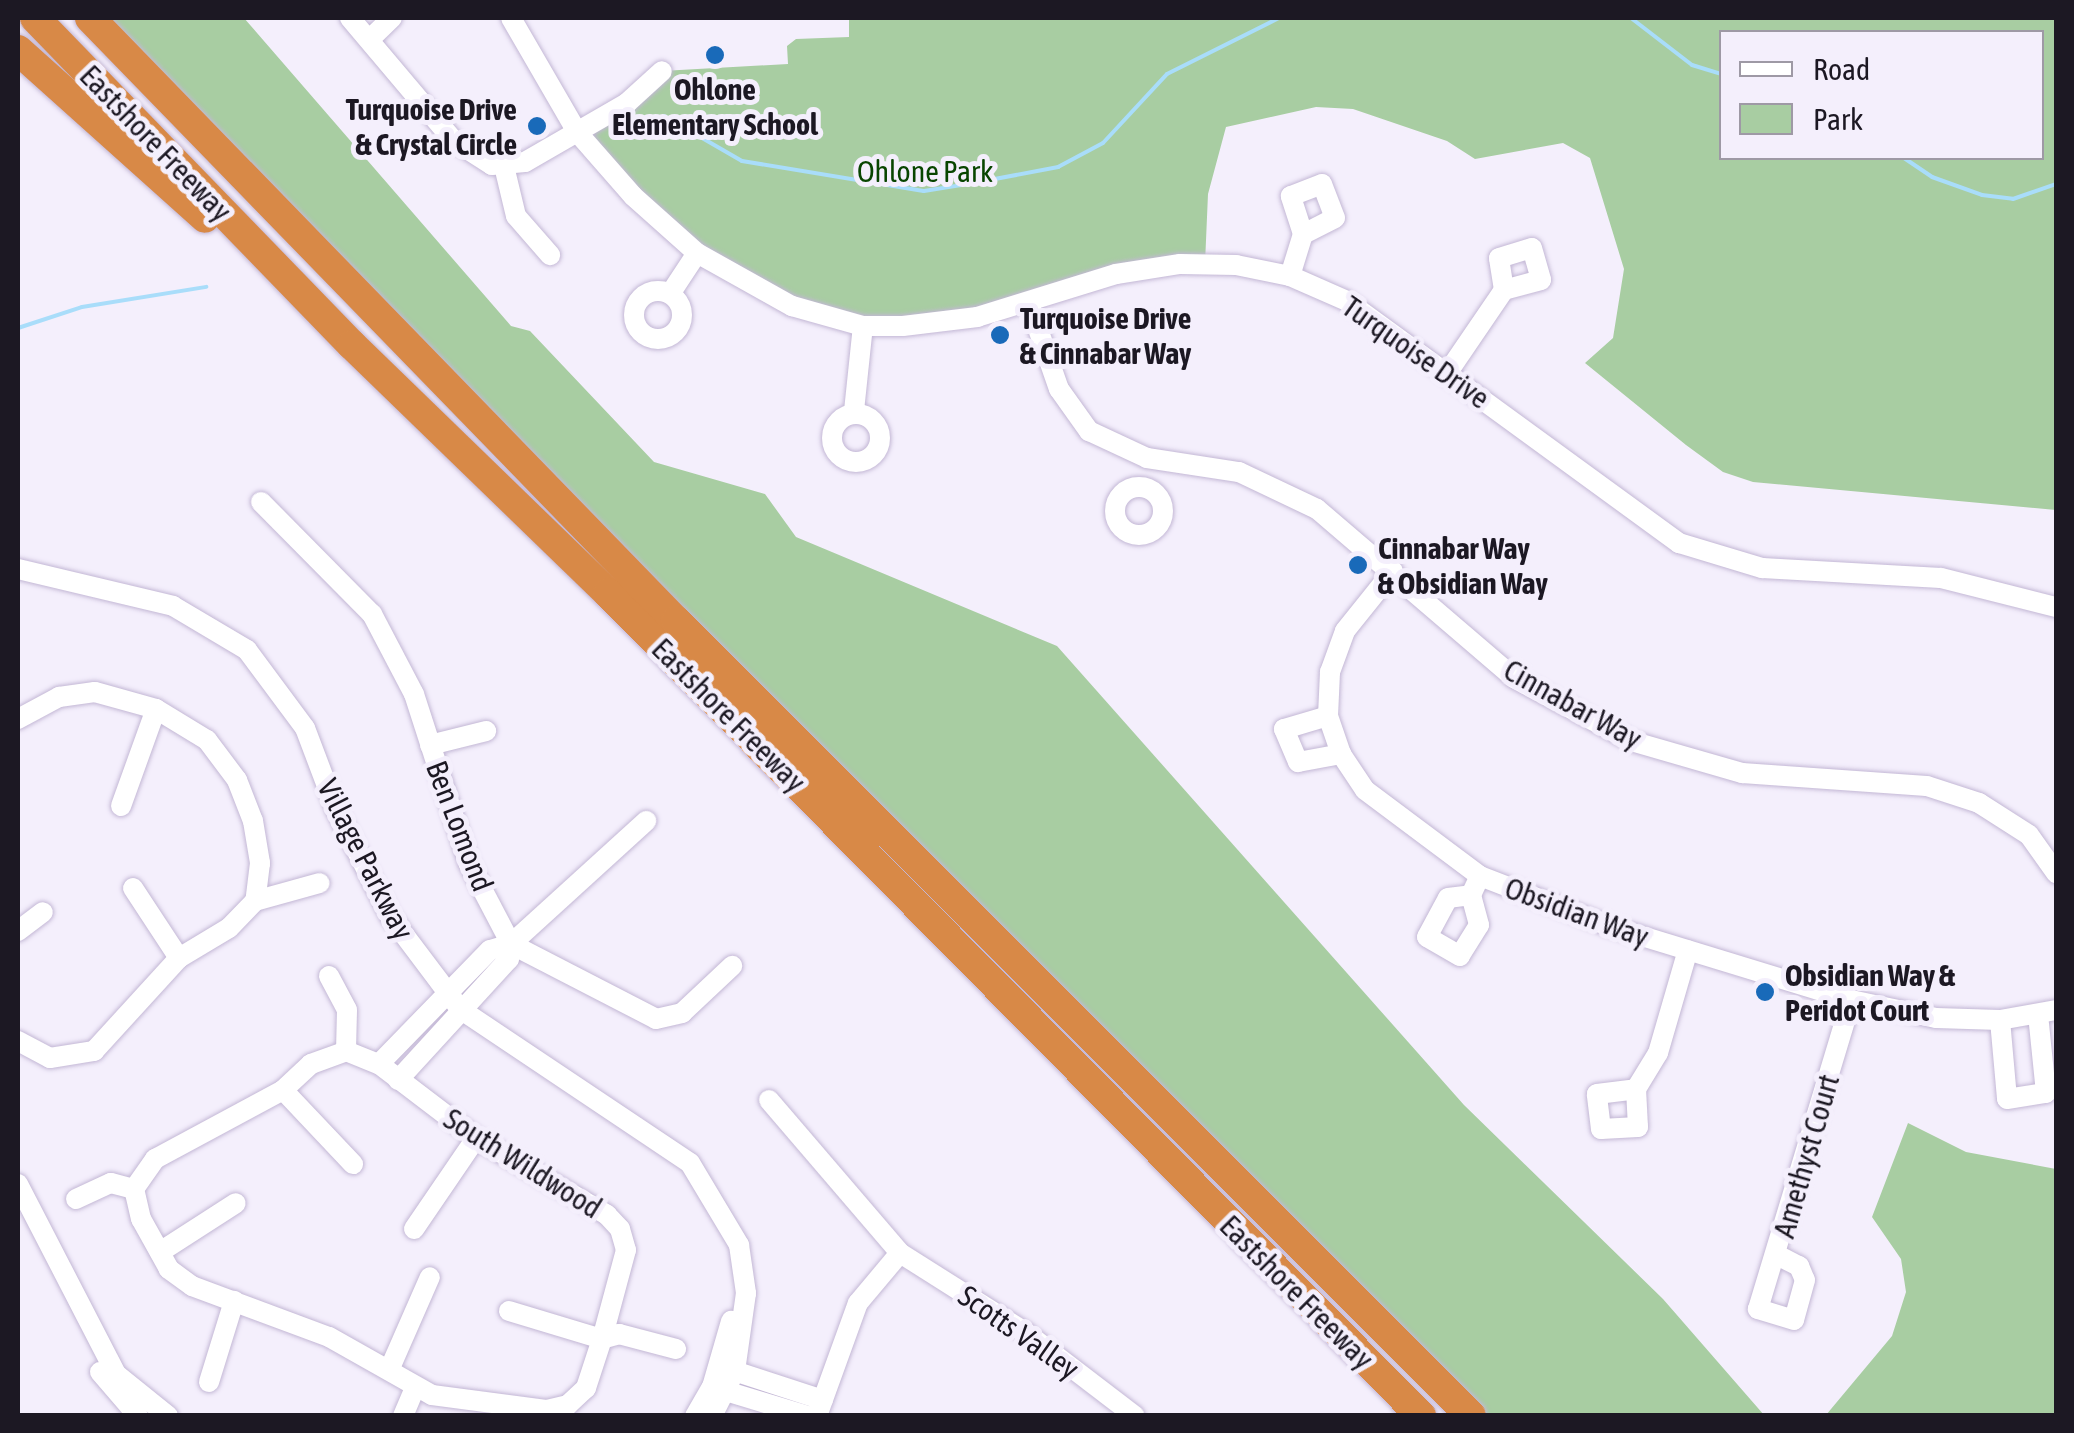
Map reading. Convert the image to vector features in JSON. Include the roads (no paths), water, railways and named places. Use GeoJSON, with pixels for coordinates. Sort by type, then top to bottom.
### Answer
{"type":"FeatureCollection","features":[{"type":"Feature","properties":{"kind":"highway","name":"Eastshore Freeway"},"geometry":{"type":"LineString","coordinates":[[35,18],[352,346],[608,592],[1420,1416]]}},
{"type":"Feature","properties":{"kind":"highway","name":"Eastshore Freeway"},"geometry":{"type":"LineString","coordinates":[[90,18],[676,621],[1471,1416]]}},
{"type":"Feature","properties":{"kind":"highway"},"geometry":{"type":"LineString","coordinates":[[18,50],[352,346]]}},
{"type":"Feature","properties":{"kind":"street"},"geometry":{"type":"LineString","coordinates":[[350,18],[371,38],[452,140],[480,161],[504,166],[525,162],[627,103],[662,70]]}},
{"type":"Feature","properties":{"kind":"street"},"geometry":{"type":"LineString","coordinates":[[371,38],[392,18]]}},
{"type":"Feature","properties":{"kind":"street","name":"Turquoise Drive"},"geometry":{"type":"LineString","coordinates":[[511,18],[577,132],[632,196],[697,253],[772,298],[862,326],[938,324],[1029,303],[1116,274],[1180,264],[1236,265],[1290,276],[1348,301],[1679,543],[1762,568],[1942,578],[2056,607]]}},
{"type":"Feature","properties":{"kind":"street"},"geometry":{"type":"LineString","coordinates":[[504,166],[516,216],[550,255]]}},
{"type":"Feature","properties":{"kind":"street"},"geometry":{"type":"LineString","coordinates":[[1290,276],[1303,234]]}},
{"type":"Feature","properties":{"kind":"street"},"geometry":{"type":"LineString","coordinates":[[672,291],[697,253]]}},
{"type":"Feature","properties":{"kind":"street"},"geometry":{"type":"LineString","coordinates":[[1448,372],[1504,290]]}},
{"type":"Feature","properties":{"kind":"street","name":"Cinnabar Way"},"geometry":{"type":"LineString","coordinates":[[1029,303],[1072,411],[1112,447],[1147,458],[1239,472],[1317,508],[1514,678],[1631,741],[1742,773],[1927,786],[1979,803],[2029,835],[2056,873]]}},
{"type":"Feature","properties":{"kind":"street"},"geometry":{"type":"LineString","coordinates":[[854,411],[862,326]]}},
{"type":"Feature","properties":{"kind":"street"},"geometry":{"type":"LineString","coordinates":[[1142,486],[1147,458]]}},
{"type":"Feature","properties":{"kind":"street","name":"Ben Lomond"},"geometry":{"type":"LineString","coordinates":[[261,502],[372,614],[414,694],[469,864],[511,944]]}},
{"type":"Feature","properties":{"kind":"street","name":"Village Parkway"},"geometry":{"type":"LineString","coordinates":[[18,569],[174,606],[247,650],[279,685],[305,728],[358,857],[449,1005]]}},
{"type":"Feature","properties":{"kind":"street","name":"Obsidian Way"},"geometry":{"type":"LineString","coordinates":[[1394,571],[1345,631],[1330,672],[1328,716],[1341,754],[1364,790],[1475,886],[1850,1000],[1936,1018],[2000,1020],[2047,1012]]}},
{"type":"Feature","properties":{"kind":"street","name":"Village Parkway"},"geometry":{"type":"LineString","coordinates":[[18,583],[169,618],[238,660],[294,734],[324,815],[379,922],[449,1005],[690,1163],[739,1245],[746,1293],[712,1416]]}},
{"type":"Feature","properties":{"kind":"street"},"geometry":{"type":"LineString","coordinates":[[18,720],[58,697],[95,692],[156,709],[207,740],[237,780],[260,864],[255,901]]}},
{"type":"Feature","properties":{"kind":"street"},"geometry":{"type":"LineString","coordinates":[[121,806],[156,709]]}},
{"type":"Feature","properties":{"kind":"street"},"geometry":{"type":"LineString","coordinates":[[1328,716],[1284,729],[1298,762],[1341,754]]}},
{"type":"Feature","properties":{"kind":"street"},"geometry":{"type":"LineString","coordinates":[[430,746],[486,732]]}},
{"type":"Feature","properties":{"kind":"street"},"geometry":{"type":"LineString","coordinates":[[398,1080],[490,950],[511,944],[646,820]]}},
{"type":"Feature","properties":{"kind":"street"},"geometry":{"type":"LineString","coordinates":[[21,1049],[74,1058],[94,1051],[179,958],[228,928],[255,901],[320,883]]}},
{"type":"Feature","properties":{"kind":"street"},"geometry":{"type":"LineString","coordinates":[[133,888],[179,958]]}},
{"type":"Feature","properties":{"kind":"street"},"geometry":{"type":"LineString","coordinates":[[18,931],[44,912]]}},
{"type":"Feature","properties":{"kind":"street"},"geometry":{"type":"LineString","coordinates":[[511,944],[656,1019],[682,1013],[732,966]]}},
{"type":"Feature","properties":{"kind":"street"},"geometry":{"type":"LineString","coordinates":[[1636,1089],[1658,1053],[1688,950]]}},
{"type":"Feature","properties":{"kind":"street"},"geometry":{"type":"LineString","coordinates":[[134,1188],[156,1160],[283,1090],[311,1064],[346,1051],[347,1010],[329,976]]}},
{"type":"Feature","properties":{"kind":"street","name":"Amethyst Court"},"geometry":{"type":"LineString","coordinates":[[1777,1255],[1850,1000]]}},
{"type":"Feature","properties":{"kind":"street"},"geometry":{"type":"LineString","coordinates":[[380,1064],[449,1005]]}},
{"type":"Feature","properties":{"kind":"street"},"geometry":{"type":"LineString","coordinates":[[2000,1020],[2007,1098],[2046,1092],[2047,1012]]}},
{"type":"Feature","properties":{"kind":"street","name":"South Wildwood"},"geometry":{"type":"LineString","coordinates":[[346,1051],[380,1064],[476,1138],[608,1215],[620,1229],[626,1250],[586,1388],[568,1405],[546,1410],[423,1391]]}},
{"type":"Feature","properties":{"kind":"street"},"geometry":{"type":"LineString","coordinates":[[283,1090],[352,1164]]}},
{"type":"Feature","properties":{"kind":"street","name":"Scotts Valley"},"geometry":{"type":"LineString","coordinates":[[769,1100],[900,1253],[1025,1332],[1135,1416]]}},
{"type":"Feature","properties":{"kind":"street"},"geometry":{"type":"LineString","coordinates":[[414,1229],[476,1138]]}},
{"type":"Feature","properties":{"kind":"street"},"geometry":{"type":"LineString","coordinates":[[76,1200],[112,1183],[134,1188]]}},
{"type":"Feature","properties":{"kind":"street"},"geometry":{"type":"LineString","coordinates":[[18,1184],[116,1374],[153,1414]]}},
{"type":"Feature","properties":{"kind":"street"},"geometry":{"type":"LineString","coordinates":[[134,1188],[160,1252],[192,1286],[390,1368],[423,1391]]}},
{"type":"Feature","properties":{"kind":"street"},"geometry":{"type":"LineString","coordinates":[[160,1252],[236,1203]]}},
{"type":"Feature","properties":{"kind":"street"},"geometry":{"type":"LineString","coordinates":[[18,1210],[106,1382],[113,1416]]}},
{"type":"Feature","properties":{"kind":"street"},"geometry":{"type":"LineString","coordinates":[[724,1379],[816,1410],[858,1303],[900,1253]]}},
{"type":"Feature","properties":{"kind":"street"},"geometry":{"type":"LineString","coordinates":[[390,1368],[430,1276]]}},
{"type":"Feature","properties":{"kind":"street"},"geometry":{"type":"LineString","coordinates":[[209,1382],[234,1301]]}},
{"type":"Feature","properties":{"kind":"street"},"geometry":{"type":"LineString","coordinates":[[509,1312],[602,1339],[619,1334],[676,1349]]}},
{"type":"Feature","properties":{"kind":"street","name":"Village Parkway"},"geometry":{"type":"LineString","coordinates":[[694,1416],[724,1379]]}},
{"type":"Feature","properties":{"kind":"street"},"geometry":{"type":"LineString","coordinates":[[106,1382],[153,1414]]}},
{"type":"Feature","properties":{"kind":"street"},"geometry":{"type":"LineString","coordinates":[[404,1416],[423,1391]]}},
{"type":"Feature","properties":{"kind":"street"},"geometry":{"type":"LineString","coordinates":[[423,1391],[424,1416]]}},
{"type":"Feature","properties":{"kind":"waterway"},"geometry":{"type":"LineString","coordinates":[[664,116],[742,161],[924,191],[963,185],[1058,167],[1103,143],[1167,74],[1279,18]]}},
{"type":"Feature","properties":{"kind":"waterway"},"geometry":{"type":"LineString","coordinates":[[1631,18],[1692,65],[1719,73]]}},
{"type":"Feature","properties":{"kind":"waterway"},"geometry":{"type":"LineString","coordinates":[[1907,160],[1932,177],[1982,195],[2013,199],[2056,184]]}},
{"type":"Feature","properties":{"kind":"waterway"},"geometry":{"type":"LineString","coordinates":[[18,328],[82,307],[206,287]]}},
{"type":"Feature","properties":{"kind":"place","name":"Ohlone Elementary School"},"geometry":{"type":"Point","coordinates":[715,55]}},
{"type":"Feature","properties":{"kind":"place","name":"Turquoise Drive & Crystal Circle"},"geometry":{"type":"Point","coordinates":[537,126]}},
{"type":"Feature","properties":{"kind":"place","name":"Turquoise Drive & Cinnabar Way"},"geometry":{"type":"Point","coordinates":[1000,335]}},
{"type":"Feature","properties":{"kind":"place","name":"Cinnabar Way & Obsidian Way"},"geometry":{"type":"Point","coordinates":[1358,565]}},
{"type":"Feature","properties":{"kind":"place","name":"Obsidian Way & Peridot Court"},"geometry":{"type":"Point","coordinates":[1765,992]}},
{"type":"Feature","properties":{"kind":"park label","name":"Ohlone Park"},"geometry":{"type":"Point","coordinates":[925,171]}}]}
